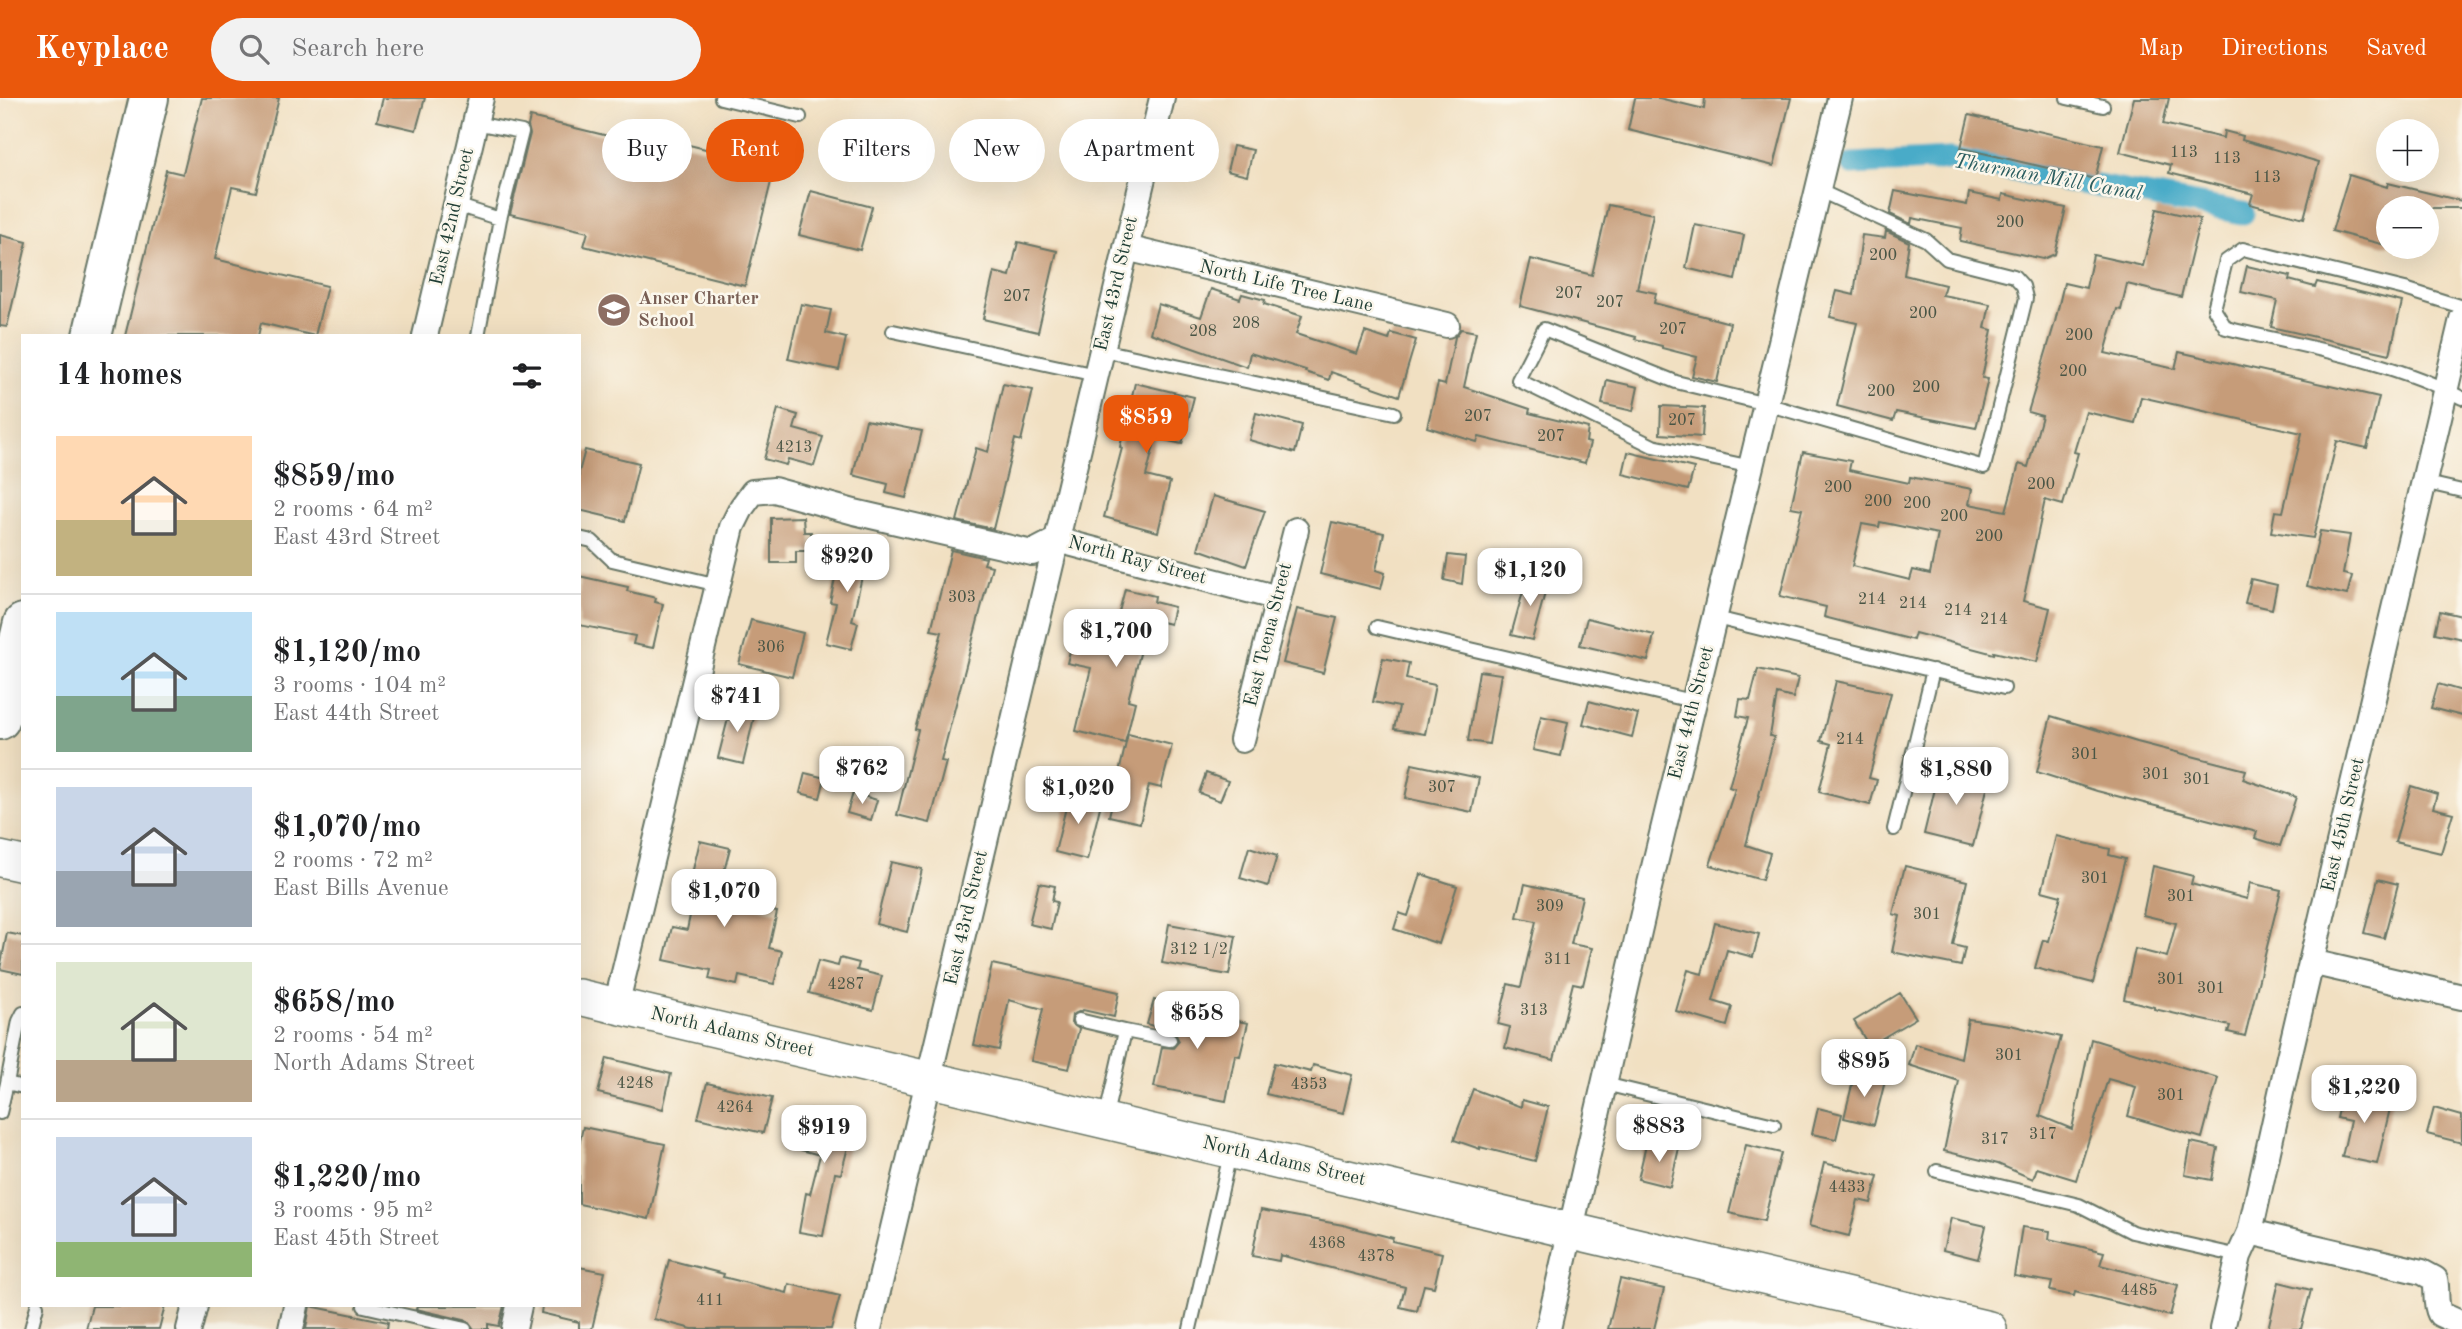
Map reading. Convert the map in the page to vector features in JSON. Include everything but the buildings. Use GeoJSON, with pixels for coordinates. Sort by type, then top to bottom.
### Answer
{"type":"FeatureCollection","features":[{"type":"Feature","properties":{"kind":"main road"},"geometry":{"type":"LineString","coordinates":[[92,334],[149,98]]}},
{"type":"Feature","properties":{"kind":"main road"},"geometry":{"type":"LineString","coordinates":[[0,720],[21,631]]}},
{"type":"Feature","properties":{"kind":"street","name":"East 42nd Street"},"geometry":{"type":"LineString","coordinates":[[425,334],[481,98]]}},
{"type":"Feature","properties":{"kind":"street","name":"East 43rd Street"},"geometry":{"type":"LineString","coordinates":[[869,1329],[1162,98]]}},
{"type":"Feature","properties":{"kind":"street","name":"East 44th Street"},"geometry":{"type":"LineString","coordinates":[[1548,1329],[1648,892],[1840,98]]}},
{"type":"Feature","properties":{"kind":"street","name":"North Life Tree Lane"},"geometry":{"type":"LineString","coordinates":[[1126,248],[1447,325]]}},
{"type":"Feature","properties":{"kind":"street","name":"East 45th Street"},"geometry":{"type":"LineString","coordinates":[[2222,1329],[2239,1256],[2250,1232],[2423,482],[2454,394],[2462,319]]}},
{"type":"Feature","properties":{"kind":"street","name":"North Ray Street"},"geometry":{"type":"LineString","coordinates":[[718,585],[732,527],[742,508],[753,492],[774,490],[853,512],[1032,553],[1057,540],[1278,598]]}},
{"type":"Feature","properties":{"kind":"street","name":"East Teena Street"},"geometry":{"type":"LineString","coordinates":[[1242,740],[1296,530]]}},
{"type":"Feature","properties":{"kind":"street"},"geometry":{"type":"LineString","coordinates":[[616,1006],[718,585]]}},
{"type":"Feature","properties":{"kind":"street"},"geometry":{"type":"LineString","coordinates":[[0,859],[21,864]]}},
{"type":"Feature","properties":{"kind":"street"},"geometry":{"type":"LineString","coordinates":[[2311,962],[2462,997]]}},
{"type":"Feature","properties":{"kind":"street","name":"North Adams Street"},"geometry":{"type":"LineString","coordinates":[[581,997],[1989,1329]]}},
{"type":"Feature","properties":{"kind":"street"},"geometry":{"type":"LineString","coordinates":[[2250,1232],[2422,1272],[2435,1279],[2438,1292],[2435,1304],[2440,1314],[2462,1324]]}},
{"type":"Feature","properties":{"kind":"street"},"geometry":{"type":"LineString","coordinates":[[189,1329],[195,1307]]}},
{"type":"Feature","properties":{"kind":"street"},"geometry":{"type":"LineString","coordinates":[[291,1329],[296,1307]]}},
{"type":"Feature","properties":{"kind":"street"},"geometry":{"type":"LineString","coordinates":[[514,1329],[519,1307]]}},
{"type":"Feature","properties":{"kind":"lane"},"geometry":{"type":"LineString","coordinates":[[721,98],[800,117]]}},
{"type":"Feature","properties":{"kind":"lane"},"geometry":{"type":"LineString","coordinates":[[2067,98],[2103,106]]}},
{"type":"Feature","properties":{"kind":"lane"},"geometry":{"type":"LineString","coordinates":[[475,123],[522,132],[500,219],[478,334]]}},
{"type":"Feature","properties":{"kind":"lane"},"geometry":{"type":"LineString","coordinates":[[1752,467],[1653,446],[1518,380],[1544,329],[1675,382],[1766,404],[1984,467],[2026,298],[2023,286],[2014,276],[1947,259],[1926,240],[1818,190]]}},
{"type":"Feature","properties":{"kind":"lane"},"geometry":{"type":"LineString","coordinates":[[456,205],[500,219]]}},
{"type":"Feature","properties":{"kind":"lane"},"geometry":{"type":"LineString","coordinates":[[2454,394],[2386,367],[2226,328],[2214,309],[2226,261],[2243,249],[2404,289],[2462,307]]}},
{"type":"Feature","properties":{"kind":"lane"},"geometry":{"type":"LineString","coordinates":[[893,331],[1096,375]]}},
{"type":"Feature","properties":{"kind":"lane"},"geometry":{"type":"LineString","coordinates":[[1102,350],[1394,413]]}},
{"type":"Feature","properties":{"kind":"lane"},"geometry":{"type":"LineString","coordinates":[[2423,482],[2462,491]]}},
{"type":"Feature","properties":{"kind":"lane"},"geometry":{"type":"LineString","coordinates":[[581,538],[593,541],[612,560],[718,585]]}},
{"type":"Feature","properties":{"kind":"lane"},"geometry":{"type":"LineString","coordinates":[[1716,618],[2004,688]]}},
{"type":"Feature","properties":{"kind":"lane"},"geometry":{"type":"LineString","coordinates":[[1377,627],[1696,702]]}},
{"type":"Feature","properties":{"kind":"lane"},"geometry":{"type":"LineString","coordinates":[[1894,829],[1933,670]]}},
{"type":"Feature","properties":{"kind":"lane"},"geometry":{"type":"LineString","coordinates":[[1079,1020],[1170,1040]]}},
{"type":"Feature","properties":{"kind":"lane"},"geometry":{"type":"LineString","coordinates":[[0,1113],[21,1022]]}},
{"type":"Feature","properties":{"kind":"lane"},"geometry":{"type":"LineString","coordinates":[[1105,1121],[1125,1031]]}},
{"type":"Feature","properties":{"kind":"lane"},"geometry":{"type":"LineString","coordinates":[[7,1083],[21,1086]]}},
{"type":"Feature","properties":{"kind":"lane"},"geometry":{"type":"LineString","coordinates":[[1605,1084],[1773,1125]]}},
{"type":"Feature","properties":{"kind":"lane"},"geometry":{"type":"LineString","coordinates":[[1190,1329],[1231,1150]]}},
{"type":"Feature","properties":{"kind":"lane"},"geometry":{"type":"LineString","coordinates":[[1937,1171],[2079,1205],[2132,1232],[2239,1256]]}},
{"type":"Feature","properties":{"kind":"lane"},"geometry":{"type":"LineString","coordinates":[[31,1329],[37,1307]]}},
{"type":"Feature","properties":{"kind":"lane"},"geometry":{"type":"LineString","coordinates":[[368,1307],[465,1329]]}},
{"type":"Feature","properties":{"kind":"waterway","name":"Thurman Mill Canal"},"geometry":{"type":"LineString","coordinates":[[1852,164],[1951,159],[2243,213]]}},
{"type":"Feature","properties":{"kind":"place","name":"Anser Charter School"},"geometry":{"type":"Point","coordinates":[614,310]}}]}
